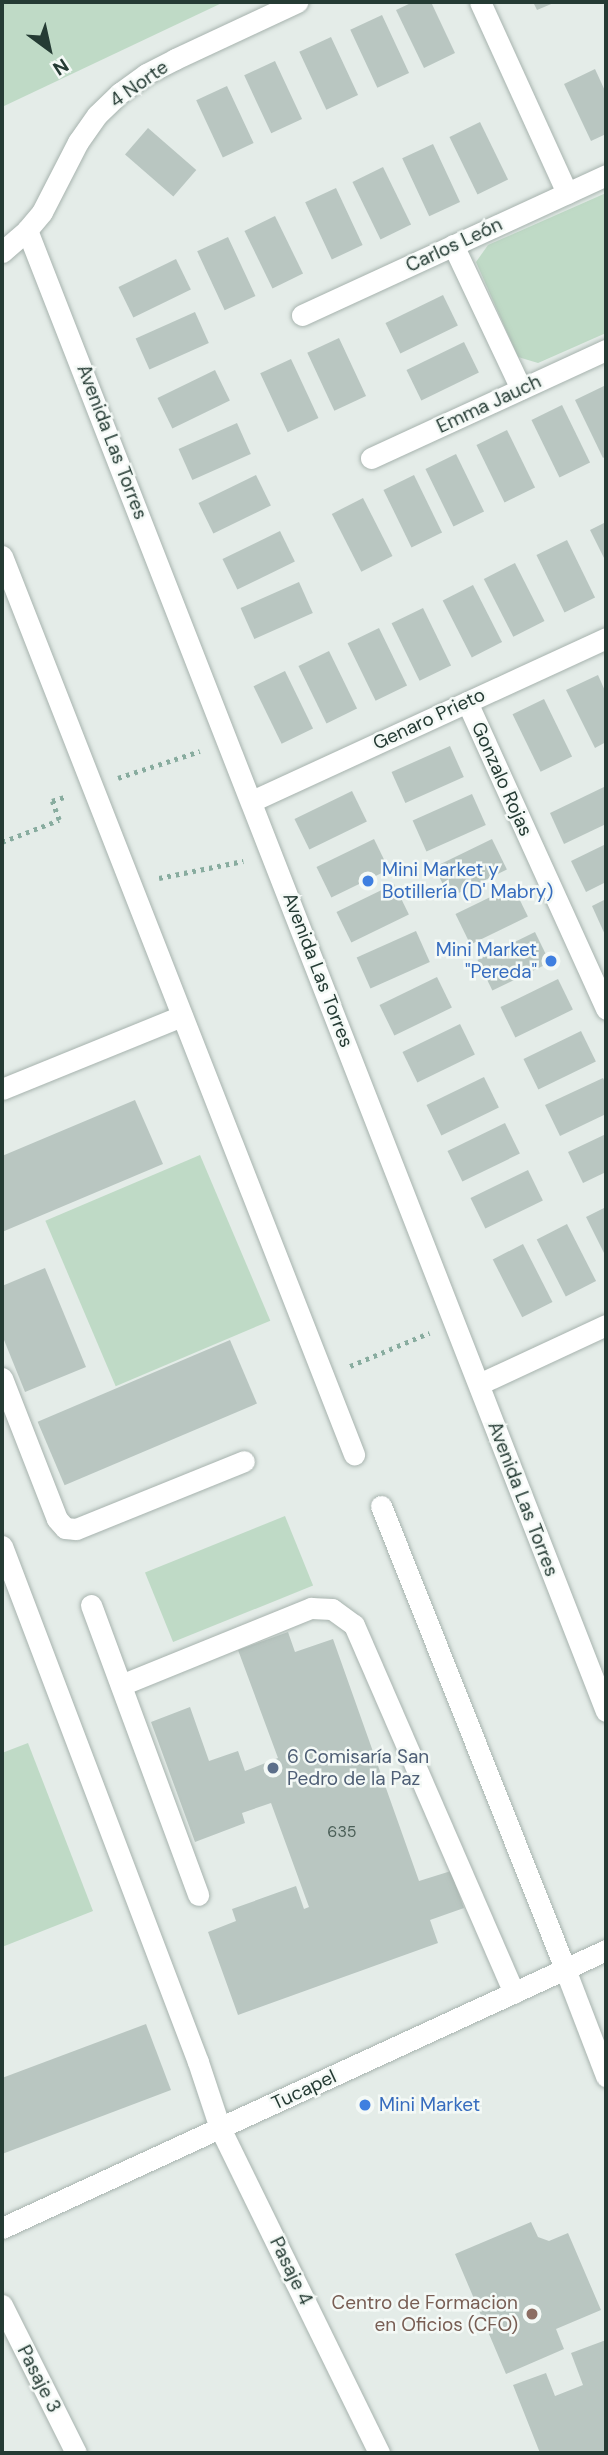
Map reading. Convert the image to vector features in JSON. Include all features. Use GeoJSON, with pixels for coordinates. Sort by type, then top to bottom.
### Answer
{"type":"FeatureCollection","features":[{"type":"Feature","properties":{"kind":"street","name":"4 Norte"},"geometry":{"type":"LineString","coordinates":[[2,252],[27,230],[54,191],[78,142],[97,116],[120,93],[165,64],[297,2]]}},
{"type":"Feature","properties":{"kind":"street"},"geometry":{"type":"LineString","coordinates":[[480,2],[567,193]]}},
{"type":"Feature","properties":{"kind":"street","name":"Carlos León"},"geometry":{"type":"LineString","coordinates":[[302,316],[606,175]]}},
{"type":"Feature","properties":{"kind":"street","name":"Avenida Las Torres"},"geometry":{"type":"LineString","coordinates":[[27,230],[606,1711]]}},
{"type":"Feature","properties":{"kind":"street"},"geometry":{"type":"LineString","coordinates":[[453,245],[521,389]]}},
{"type":"Feature","properties":{"kind":"street","name":"Emma Jauch"},"geometry":{"type":"LineString","coordinates":[[371,458],[606,350]]}},
{"type":"Feature","properties":{"kind":"street"},"geometry":{"type":"LineString","coordinates":[[2,556],[354,1454]]}},
{"type":"Feature","properties":{"kind":"street","name":"Genaro Prieto"},"geometry":{"type":"LineString","coordinates":[[252,801],[606,638]]}},
{"type":"Feature","properties":{"kind":"street","name":"Gonzalo Rojas"},"geometry":{"type":"LineString","coordinates":[[467,702],[606,1009]]}},
{"type":"Feature","properties":{"kind":"street"},"geometry":{"type":"LineString","coordinates":[[2,1089],[182,1016]]}},
{"type":"Feature","properties":{"kind":"street"},"geometry":{"type":"LineString","coordinates":[[479,1384],[606,1325]]}},
{"type":"Feature","properties":{"kind":"street"},"geometry":{"type":"LineString","coordinates":[[2,1378],[57,1519],[65,1528],[76,1529],[244,1461]]}},
{"type":"Feature","properties":{"kind":"street"},"geometry":{"type":"LineString","coordinates":[[381,1506],[606,2076]]}},
{"type":"Feature","properties":{"kind":"street","name":"Pasaje 4"},"geometry":{"type":"LineString","coordinates":[[2,1546],[198,2062],[220,2128],[379,2453]]}},
{"type":"Feature","properties":{"kind":"street"},"geometry":{"type":"LineString","coordinates":[[91,1605],[198,1895]]}},
{"type":"Feature","properties":{"kind":"street"},"geometry":{"type":"LineString","coordinates":[[121,1685],[311,1608],[332,1609],[354,1625],[514,1993]]}},
{"type":"Feature","properties":{"kind":"street","name":"Tucapel"},"geometry":{"type":"LineString","coordinates":[[2,2228],[606,1951]]}},
{"type":"Feature","properties":{"kind":"street","name":"Pasaje 3"},"geometry":{"type":"LineString","coordinates":[[2,2305],[76,2453]]}},
{"type":"Feature","properties":{"kind":"path"},"geometry":{"type":"LineString","coordinates":[[132,889],[155,879],[273,855]]}},
{"type":"Feature","properties":{"kind":"path"},"geometry":{"type":"LineString","coordinates":[[323,1377],[455,1322]]}},
{"type":"Feature","properties":{"kind":"green space"},"geometry":{"type":"Polygon","coordinates":[[[2,2],[224,2],[2,107],[2,2]]]}},
{"type":"Feature","properties":{"kind":"green space"},"geometry":{"type":"Polygon","coordinates":[[[606,193],[606,333],[538,363],[518,357],[476,262],[488,245],[606,193]]]}},
{"type":"Feature","properties":{"kind":"green space"},"geometry":{"type":"Polygon","coordinates":[[[200,1155],[270,1321],[116,1386],[45,1221],[200,1155]]]}},
{"type":"Feature","properties":{"kind":"green space"},"geometry":{"type":"Polygon","coordinates":[[[285,1516],[313,1586],[173,1642],[145,1573],[285,1516]]]}},
{"type":"Feature","properties":{"kind":"green space"},"geometry":{"type":"Polygon","coordinates":[[[28,1743],[93,1911],[2,1947],[2,1753],[28,1743]]]}},
{"type":"Feature","properties":{"kind":"building"},"geometry":{"type":"Polygon","coordinates":[[[413,2],[431,2],[455,53],[424,68],[396,10],[413,2]]]}},
{"type":"Feature","properties":{"kind":"building"},"geometry":{"type":"Polygon","coordinates":[[[533,2],[556,2],[537,10],[533,2]]]}},
{"type":"Feature","properties":{"kind":"building"},"geometry":{"type":"Polygon","coordinates":[[[382,15],[409,73],[377,88],[350,30],[382,15]]]}},
{"type":"Feature","properties":{"kind":"building"},"geometry":{"type":"Polygon","coordinates":[[[331,37],[358,95],[326,110],[299,52],[331,37]]]}},
{"type":"Feature","properties":{"kind":"building"},"geometry":{"type":"Polygon","coordinates":[[[275,61],[302,119],[271,133],[244,75],[275,61]]]}},
{"type":"Feature","properties":{"kind":"building"},"geometry":{"type":"Polygon","coordinates":[[[595,69],[606,93],[606,134],[591,141],[564,84],[595,69]]]}},
{"type":"Feature","properties":{"kind":"building"},"geometry":{"type":"Polygon","coordinates":[[[227,86],[254,143],[223,157],[196,100],[227,86]]]}},
{"type":"Feature","properties":{"kind":"building"},"geometry":{"type":"Polygon","coordinates":[[[480,122],[508,180],[477,194],[449,137],[480,122]]]}},
{"type":"Feature","properties":{"kind":"building"},"geometry":{"type":"Polygon","coordinates":[[[148,128],[196,170],[173,196],[125,154],[148,128]]]}},
{"type":"Feature","properties":{"kind":"building"},"geometry":{"type":"Polygon","coordinates":[[[433,144],[460,202],[429,216],[402,158],[433,144]]]}},
{"type":"Feature","properties":{"kind":"building"},"geometry":{"type":"Polygon","coordinates":[[[383,167],[411,225],[380,239],[352,182],[383,167]]]}},
{"type":"Feature","properties":{"kind":"building"},"geometry":{"type":"Polygon","coordinates":[[[336,188],[363,245],[332,259],[305,202],[336,188]]]}},
{"type":"Feature","properties":{"kind":"building"},"geometry":{"type":"Polygon","coordinates":[[[275,216],[303,274],[272,288],[244,231],[275,216]]]}},
{"type":"Feature","properties":{"kind":"building"},"geometry":{"type":"Polygon","coordinates":[[[228,237],[255,296],[225,310],[197,251],[228,237]]]}},
{"type":"Feature","properties":{"kind":"building"},"geometry":{"type":"Polygon","coordinates":[[[176,259],[191,290],[133,318],[118,287],[176,259]]]}},
{"type":"Feature","properties":{"kind":"building"},"geometry":{"type":"Polygon","coordinates":[[[443,295],[458,326],[400,354],[385,323],[443,295]]]}},
{"type":"Feature","properties":{"kind":"building"},"geometry":{"type":"Polygon","coordinates":[[[195,312],[209,343],[149,369],[136,338],[195,312]]]}},
{"type":"Feature","properties":{"kind":"building"},"geometry":{"type":"Polygon","coordinates":[[[339,338],[366,396],[334,411],[307,353],[339,338]]]}},
{"type":"Feature","properties":{"kind":"building"},"geometry":{"type":"Polygon","coordinates":[[[464,342],[479,373],[421,401],[406,370],[464,342]]]}},
{"type":"Feature","properties":{"kind":"building"},"geometry":{"type":"Polygon","coordinates":[[[291,359],[318,418],[288,432],[260,373],[291,359]]]}},
{"type":"Feature","properties":{"kind":"building"},"geometry":{"type":"Polygon","coordinates":[[[215,370],[230,401],[172,429],[157,398],[215,370]]]}},
{"type":"Feature","properties":{"kind":"building"},"geometry":{"type":"Polygon","coordinates":[[[606,385],[606,456],[603,458],[575,400],[606,385]]]}},
{"type":"Feature","properties":{"kind":"building"},"geometry":{"type":"Polygon","coordinates":[[[562,405],[590,463],[559,477],[531,420],[562,405]]]}},
{"type":"Feature","properties":{"kind":"building"},"geometry":{"type":"Polygon","coordinates":[[[237,423],[251,454],[192,480],[179,449],[237,423]]]}},
{"type":"Feature","properties":{"kind":"building"},"geometry":{"type":"Polygon","coordinates":[[[507,430],[535,488],[504,502],[476,445],[507,430]]]}},
{"type":"Feature","properties":{"kind":"building"},"geometry":{"type":"Polygon","coordinates":[[[456,454],[484,512],[453,526],[425,469],[456,454]]]}},
{"type":"Feature","properties":{"kind":"building"},"geometry":{"type":"Polygon","coordinates":[[[256,475],[271,506],[213,534],[198,503],[256,475]]]}},
{"type":"Feature","properties":{"kind":"building"},"geometry":{"type":"Polygon","coordinates":[[[414,475],[442,533],[411,547],[383,490],[414,475]]]}},
{"type":"Feature","properties":{"kind":"building"},"geometry":{"type":"Polygon","coordinates":[[[363,498],[393,556],[361,572],[332,514],[363,498]]]}},
{"type":"Feature","properties":{"kind":"building"},"geometry":{"type":"Polygon","coordinates":[[[606,522],[606,562],[590,530],[606,522]]]}},
{"type":"Feature","properties":{"kind":"building"},"geometry":{"type":"Polygon","coordinates":[[[280,531],[295,562],[237,590],[222,559],[280,531]]]}},
{"type":"Feature","properties":{"kind":"building"},"geometry":{"type":"Polygon","coordinates":[[[567,540],[595,598],[564,612],[536,555],[567,540]]]}},
{"type":"Feature","properties":{"kind":"building"},"geometry":{"type":"Polygon","coordinates":[[[515,563],[545,621],[513,637],[484,579],[515,563]]]}},
{"type":"Feature","properties":{"kind":"building"},"geometry":{"type":"Polygon","coordinates":[[[299,582],[313,613],[254,639],[241,608],[299,582]]]}},
{"type":"Feature","properties":{"kind":"building"},"geometry":{"type":"Polygon","coordinates":[[[473,585],[502,642],[472,657],[443,600],[473,585]]]}},
{"type":"Feature","properties":{"kind":"building"},"geometry":{"type":"Polygon","coordinates":[[[423,608],[451,666],[420,681],[392,623],[423,608]]]}},
{"type":"Feature","properties":{"kind":"building"},"geometry":{"type":"Polygon","coordinates":[[[379,628],[407,686],[376,701],[348,643],[379,628]]]}},
{"type":"Feature","properties":{"kind":"building"},"geometry":{"type":"Polygon","coordinates":[[[329,651],[357,709],[326,723],[298,666],[329,651]]]}},
{"type":"Feature","properties":{"kind":"building"},"geometry":{"type":"Polygon","coordinates":[[[285,671],[313,729],[282,744],[254,686],[285,671]]]}},
{"type":"Feature","properties":{"kind":"building"},"geometry":{"type":"Polygon","coordinates":[[[598,675],[606,693],[606,742],[595,748],[566,690],[598,675]]]}},
{"type":"Feature","properties":{"kind":"building"},"geometry":{"type":"Polygon","coordinates":[[[544,699],[572,757],[541,772],[513,714],[544,699]]]}},
{"type":"Feature","properties":{"kind":"building"},"geometry":{"type":"Polygon","coordinates":[[[450,746],[464,777],[405,803],[392,772],[450,746]]]}},
{"type":"Feature","properties":{"kind":"building"},"geometry":{"type":"Polygon","coordinates":[[[606,786],[606,824],[564,844],[550,813],[606,786]]]}},
{"type":"Feature","properties":{"kind":"building"},"geometry":{"type":"Polygon","coordinates":[[[352,791],[367,822],[309,850],[294,819],[352,791]]]}},
{"type":"Feature","properties":{"kind":"building"},"geometry":{"type":"Polygon","coordinates":[[[472,794],[486,825],[426,851],[413,820],[472,794]]]}},
{"type":"Feature","properties":{"kind":"building"},"geometry":{"type":"Polygon","coordinates":[[[374,839],[389,870],[331,898],[316,867],[374,839]]]}},
{"type":"Feature","properties":{"kind":"building"},"geometry":{"type":"Polygon","coordinates":[[[492,839],[507,870],[449,898],[434,867],[492,839]]]}},
{"type":"Feature","properties":{"kind":"building"},"geometry":{"type":"Polygon","coordinates":[[[606,844],[606,882],[586,892],[571,861],[606,844]]]}},
{"type":"Feature","properties":{"kind":"building"},"geometry":{"type":"Polygon","coordinates":[[[394,884],[409,915],[351,943],[336,912],[394,884]]]}},
{"type":"Feature","properties":{"kind":"building"},"geometry":{"type":"Polygon","coordinates":[[[513,886],[528,917],[470,945],[455,914],[513,886]]]}},
{"type":"Feature","properties":{"kind":"building"},"geometry":{"type":"Polygon","coordinates":[[[606,899],[606,937],[592,906],[606,899]]]}},
{"type":"Feature","properties":{"kind":"building"},"geometry":{"type":"Polygon","coordinates":[[[416,931],[430,962],[370,988],[357,957],[416,931]]]}},
{"type":"Feature","properties":{"kind":"building"},"geometry":{"type":"Polygon","coordinates":[[[535,932],[550,963],[492,991],[477,960],[535,932]]]}},
{"type":"Feature","properties":{"kind":"building"},"geometry":{"type":"Polygon","coordinates":[[[437,977],[452,1008],[394,1036],[379,1005],[437,977]]]}},
{"type":"Feature","properties":{"kind":"building"},"geometry":{"type":"Polygon","coordinates":[[[558,979],[573,1010],[515,1038],[500,1007],[558,979]]]}},
{"type":"Feature","properties":{"kind":"building"},"geometry":{"type":"Polygon","coordinates":[[[460,1024],[475,1055],[417,1083],[402,1052],[460,1024]]]}},
{"type":"Feature","properties":{"kind":"building"},"geometry":{"type":"Polygon","coordinates":[[[581,1031],[596,1062],[538,1090],[523,1059],[581,1031]]]}},
{"type":"Feature","properties":{"kind":"building"},"geometry":{"type":"Polygon","coordinates":[[[484,1077],[499,1108],[441,1136],[426,1105],[484,1077]]]}},
{"type":"Feature","properties":{"kind":"building"},"geometry":{"type":"Polygon","coordinates":[[[603,1078],[606,1084],[606,1114],[560,1136],[545,1105],[603,1078]]]}},
{"type":"Feature","properties":{"kind":"building"},"geometry":{"type":"Polygon","coordinates":[[[135,1100],[163,1164],[2,1232],[2,1156],[135,1100]]]}},
{"type":"Feature","properties":{"kind":"building"},"geometry":{"type":"Polygon","coordinates":[[[505,1123],[520,1154],[462,1182],[447,1151],[505,1123]]]}},
{"type":"Feature","properties":{"kind":"building"},"geometry":{"type":"Polygon","coordinates":[[[606,1134],[606,1172],[583,1183],[568,1152],[606,1134]]]}},
{"type":"Feature","properties":{"kind":"building"},"geometry":{"type":"Polygon","coordinates":[[[528,1170],[543,1201],[485,1229],[470,1198],[528,1170]]]}},
{"type":"Feature","properties":{"kind":"building"},"geometry":{"type":"Polygon","coordinates":[[[606,1207],[606,1257],[586,1217],[606,1207]]]}},
{"type":"Feature","properties":{"kind":"building"},"geometry":{"type":"Polygon","coordinates":[[[567,1224],[596,1281],[566,1296],[537,1239],[567,1224]]]}},
{"type":"Feature","properties":{"kind":"building"},"geometry":{"type":"Polygon","coordinates":[[[523,1244],[553,1302],[522,1317],[493,1259],[523,1244]]]}},
{"type":"Feature","properties":{"kind":"building"},"geometry":{"type":"Polygon","coordinates":[[[45,1268],[86,1367],[25,1392],[2,1335],[2,1286],[45,1268]]]}},
{"type":"Feature","properties":{"kind":"building"},"geometry":{"type":"Polygon","coordinates":[[[230,1340],[257,1404],[65,1485],[38,1422],[230,1340]]]}},
{"type":"Feature","properties":{"kind":"building"},"geometry":{"type":"Polygon","coordinates":[[[288,1632],[295,1652],[333,1639],[419,1881],[451,1871],[464,1908],[430,1920],[438,1943],[238,2015],[208,1932],[236,1921],[232,1909],[296,1886],[304,1909],[309,1907],[271,1803],[242,1813],[245,1823],[195,1842],[151,1722],[190,1707],[209,1761],[238,1751],[245,1771],[278,1758],[238,1650],[288,1632]]]}},
{"type":"Feature","properties":{"kind":"building"},"geometry":{"type":"Polygon","coordinates":[[[146,2024],[171,2090],[2,2154],[2,2078],[146,2024]]]}},
{"type":"Feature","properties":{"kind":"building"},"geometry":{"type":"Polygon","coordinates":[[[531,2222],[538,2237],[549,2241],[568,2233],[601,2310],[556,2329],[564,2349],[506,2374],[455,2254],[531,2222]]]}},
{"type":"Feature","properties":{"kind":"building"},"geometry":{"type":"Polygon","coordinates":[[[606,2340],[606,2453],[540,2453],[513,2385],[546,2373],[555,2396],[583,2385],[571,2353],[606,2340]]]}},
{"type":"Feature","properties":{"kind":"place","name":"Mini Market y Botillería (D' Mabry)"},"geometry":{"type":"Point","coordinates":[368,881]}},
{"type":"Feature","properties":{"kind":"place","name":"Mini Market \"Pereda\""},"geometry":{"type":"Point","coordinates":[551,961]}},
{"type":"Feature","properties":{"kind":"place","name":"6 Comisaría San Pedro de la Paz"},"geometry":{"type":"Point","coordinates":[273,1768]}},
{"type":"Feature","properties":{"kind":"place","name":"Mini Market"},"geometry":{"type":"Point","coordinates":[365,2105]}},
{"type":"Feature","properties":{"kind":"place","name":"Centro de Formacion en Oficios (CFO)"},"geometry":{"type":"Point","coordinates":[532,2314]}}]}
